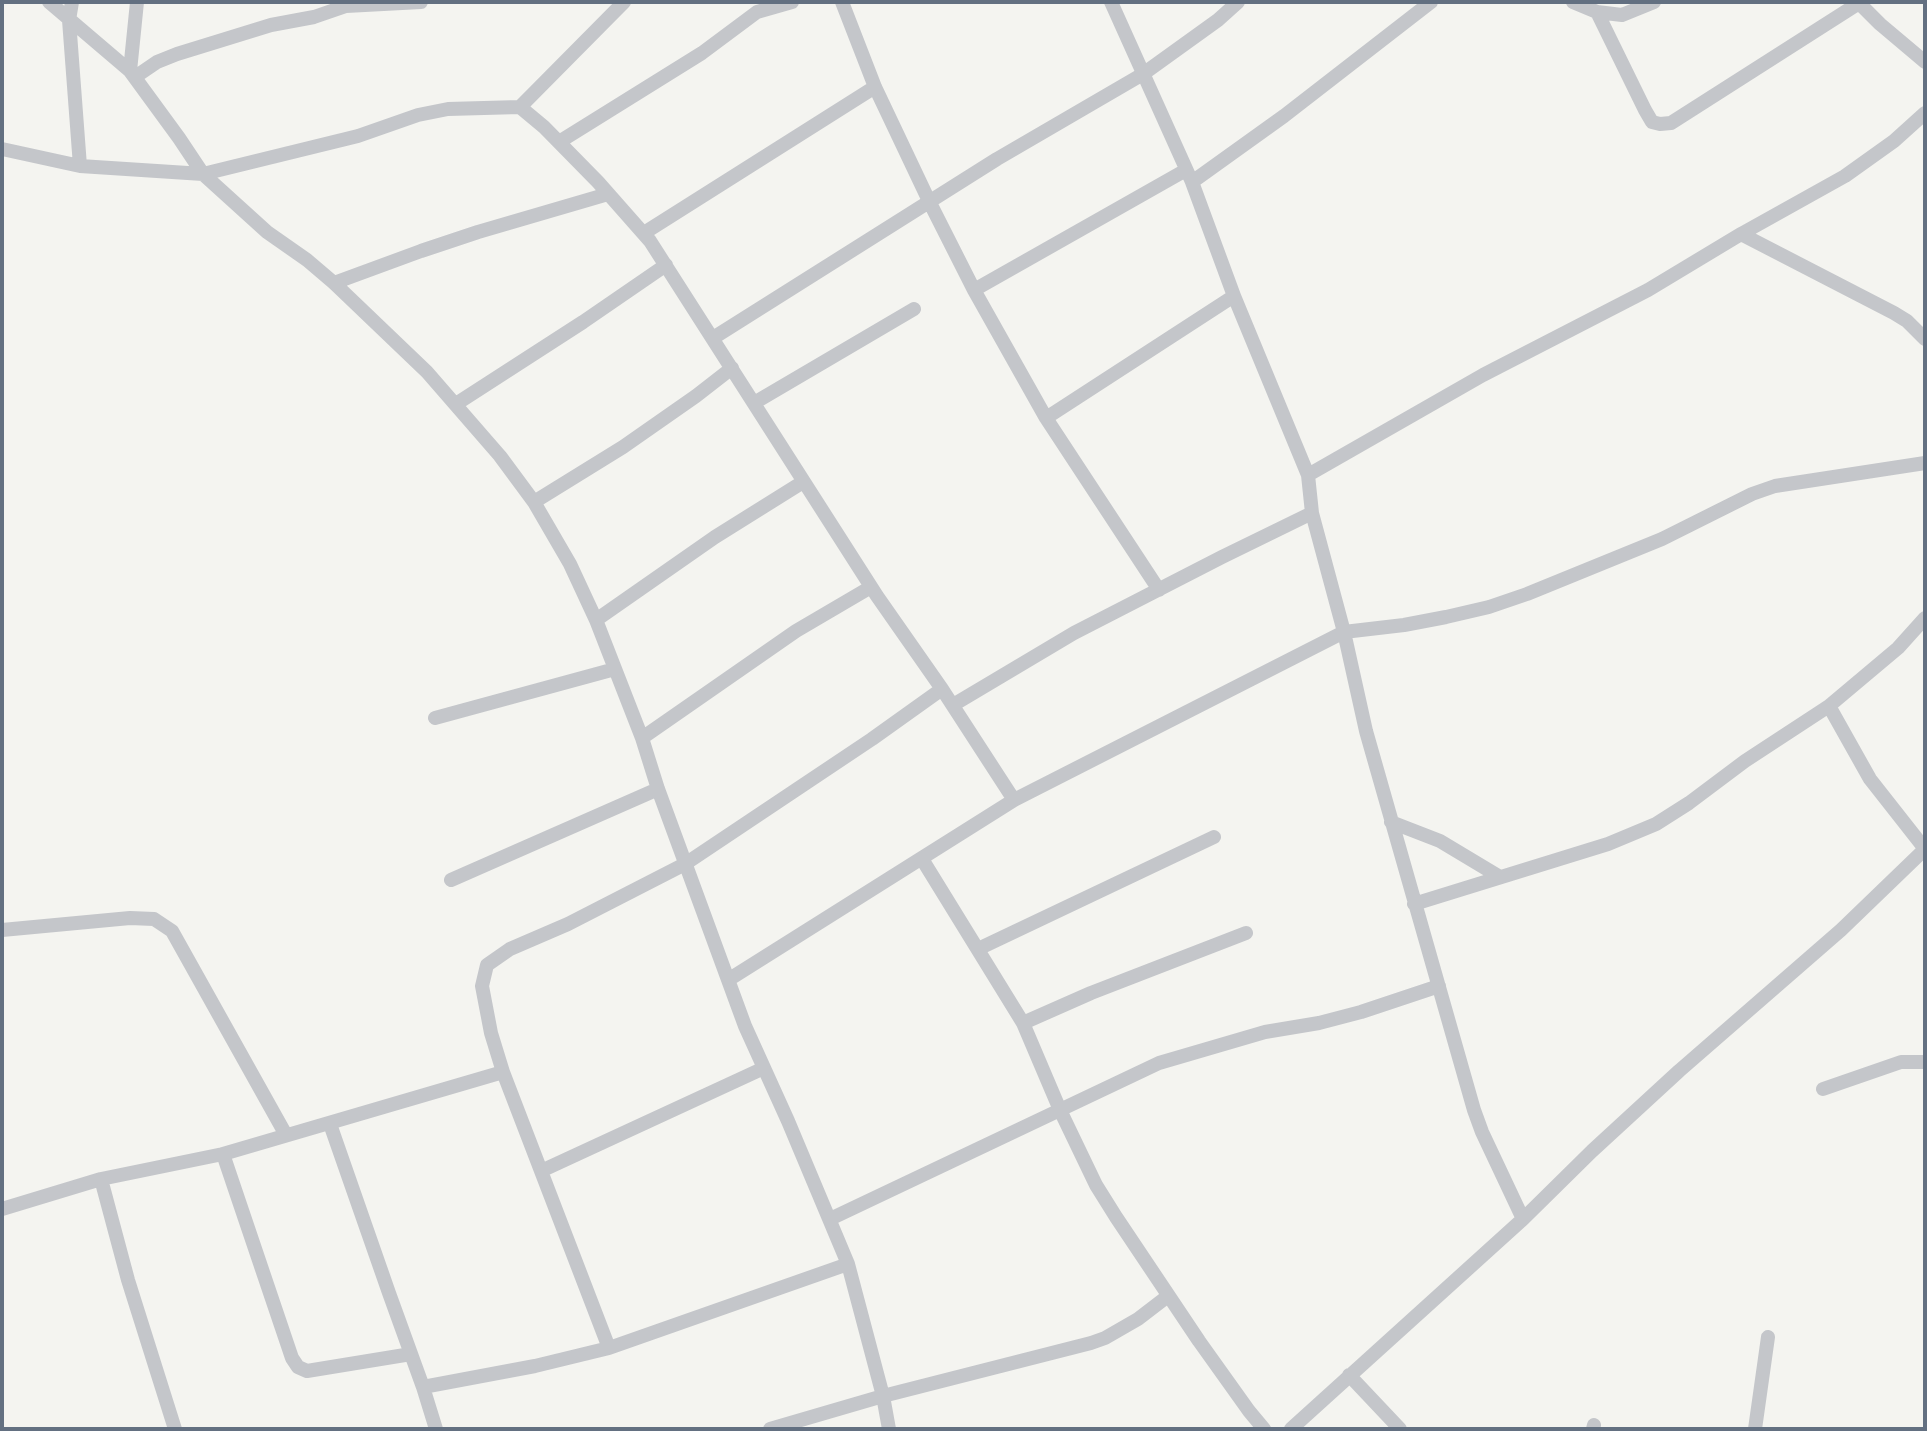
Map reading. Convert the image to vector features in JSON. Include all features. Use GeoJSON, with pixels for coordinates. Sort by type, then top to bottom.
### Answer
{"type":"FeatureCollection","features":[{"type":"Feature","properties":{"kind":"street"},"geometry":{"type":"LineString","coordinates":[[49,2],[132,74],[203,174],[267,232],[334,283],[427,372],[500,456],[534,502],[570,564],[596,620],[642,738],[745,1026],[848,1264],[889,1429]]}},
{"type":"Feature","properties":{"kind":"street"},"geometry":{"type":"LineString","coordinates":[[72,2],[69,20],[80,166]]}},
{"type":"Feature","properties":{"kind":"street"},"geometry":{"type":"LineString","coordinates":[[132,74],[137,2]]}},
{"type":"Feature","properties":{"kind":"street"},"geometry":{"type":"LineString","coordinates":[[132,74],[177,54],[271,25],[314,17],[343,3],[421,2]]}},
{"type":"Feature","properties":{"kind":"street"},"geometry":{"type":"LineString","coordinates":[[520,107],[624,2]]}},
{"type":"Feature","properties":{"kind":"street"},"geometry":{"type":"LineString","coordinates":[[559,142],[702,53],[760,7],[792,2]]}},
{"type":"Feature","properties":{"kind":"street"},"geometry":{"type":"LineString","coordinates":[[842,2],[875,87],[974,290],[1046,418],[1159,590]]}},
{"type":"Feature","properties":{"kind":"street"},"geometry":{"type":"LineString","coordinates":[[1111,2],[1189,176],[1234,296],[1308,475],[1312,513],[1344,632],[1366,731],[1414,904],[1474,1110],[1523,1219]]}},
{"type":"Feature","properties":{"kind":"street"},"geometry":{"type":"LineString","coordinates":[[713,338],[997,159],[1143,74],[1238,2]]}},
{"type":"Feature","properties":{"kind":"street"},"geometry":{"type":"LineString","coordinates":[[974,290],[1189,176],[1284,116],[1431,2]]}},
{"type":"Feature","properties":{"kind":"street"},"geometry":{"type":"LineString","coordinates":[[1573,2],[1597,12],[1622,15],[1654,2]]}},
{"type":"Feature","properties":{"kind":"street"},"geometry":{"type":"LineString","coordinates":[[1597,12],[1645,110],[1652,122],[1660,124],[1671,123],[1858,3],[1925,62]]}},
{"type":"Feature","properties":{"kind":"street"},"geometry":{"type":"LineString","coordinates":[[644,233],[875,87]]}},
{"type":"Feature","properties":{"kind":"street"},"geometry":{"type":"LineString","coordinates":[[2,149],[80,166],[203,174],[358,136],[418,115],[475,107],[520,107],[559,142],[644,233],[871,587],[1014,800]]}},
{"type":"Feature","properties":{"kind":"street"},"geometry":{"type":"LineString","coordinates":[[1308,475],[1483,375],[1648,290],[1845,176],[1894,141],[1925,113]]}},
{"type":"Feature","properties":{"kind":"street"},"geometry":{"type":"LineString","coordinates":[[334,283],[449,241],[608,194]]}},
{"type":"Feature","properties":{"kind":"street"},"geometry":{"type":"LineString","coordinates":[[1741,234],[1894,313],[1925,339]]}},
{"type":"Feature","properties":{"kind":"street"},"geometry":{"type":"LineString","coordinates":[[456,404],[666,265]]}},
{"type":"Feature","properties":{"kind":"street"},"geometry":{"type":"LineString","coordinates":[[1046,418],[1234,296]]}},
{"type":"Feature","properties":{"kind":"street"},"geometry":{"type":"LineString","coordinates":[[754,403],[914,309]]}},
{"type":"Feature","properties":{"kind":"street"},"geometry":{"type":"LineString","coordinates":[[534,502],[623,447],[732,368]]}},
{"type":"Feature","properties":{"kind":"street"},"geometry":{"type":"LineString","coordinates":[[728,980],[1014,800],[1344,632],[1404,625],[1489,607],[1662,539],[1752,494],[1775,486],[1925,463]]}},
{"type":"Feature","properties":{"kind":"street"},"geometry":{"type":"LineString","coordinates":[[596,620],[715,537],[803,482]]}},
{"type":"Feature","properties":{"kind":"street"},"geometry":{"type":"LineString","coordinates":[[953,705],[1074,633],[1312,513]]}},
{"type":"Feature","properties":{"kind":"street"},"geometry":{"type":"LineString","coordinates":[[642,738],[796,631],[871,587]]}},
{"type":"Feature","properties":{"kind":"street"},"geometry":{"type":"LineString","coordinates":[[1414,904],[1608,844],[1656,824],[1829,706],[1898,648],[1925,618]]}},
{"type":"Feature","properties":{"kind":"street"},"geometry":{"type":"LineString","coordinates":[[435,718],[615,669]]}},
{"type":"Feature","properties":{"kind":"street"},"geometry":{"type":"LineString","coordinates":[[609,1348],[503,1072],[491,1033],[482,986],[487,965],[510,949],[568,924],[685,864],[942,689]]}},
{"type":"Feature","properties":{"kind":"street"},"geometry":{"type":"LineString","coordinates":[[1291,1429],[1523,1219],[1592,1151],[1841,930],[1925,849],[1870,779],[1829,706]]}},
{"type":"Feature","properties":{"kind":"street"},"geometry":{"type":"LineString","coordinates":[[451,880],[658,789]]}},
{"type":"Feature","properties":{"kind":"street"},"geometry":{"type":"LineString","coordinates":[[1391,822],[1440,841],[1500,877]]}},
{"type":"Feature","properties":{"kind":"street"},"geometry":{"type":"LineString","coordinates":[[978,949],[1214,837]]}},
{"type":"Feature","properties":{"kind":"street"},"geometry":{"type":"LineString","coordinates":[[922,859],[1023,1023],[1096,1185],[1168,1296],[1264,1429]]}},
{"type":"Feature","properties":{"kind":"street"},"geometry":{"type":"LineString","coordinates":[[2,930],[130,918],[154,919],[172,931],[286,1135]]}},
{"type":"Feature","properties":{"kind":"street"},"geometry":{"type":"LineString","coordinates":[[1023,1023],[1246,933]]}},
{"type":"Feature","properties":{"kind":"street"},"geometry":{"type":"LineString","coordinates":[[830,1219],[1159,1063],[1265,1032],[1361,1012],[1439,986]]}},
{"type":"Feature","properties":{"kind":"street"},"geometry":{"type":"LineString","coordinates":[[1823,1089],[1901,1062],[1925,1062]]}},
{"type":"Feature","properties":{"kind":"street"},"geometry":{"type":"LineString","coordinates":[[541,1171],[764,1068]]}},
{"type":"Feature","properties":{"kind":"street"},"geometry":{"type":"LineString","coordinates":[[2,1209],[101,1179],[223,1154],[503,1072]]}},
{"type":"Feature","properties":{"kind":"street"},"geometry":{"type":"LineString","coordinates":[[330,1124],[436,1429]]}},
{"type":"Feature","properties":{"kind":"street"},"geometry":{"type":"LineString","coordinates":[[223,1154],[292,1358],[298,1367],[307,1371],[411,1354]]}},
{"type":"Feature","properties":{"kind":"street"},"geometry":{"type":"LineString","coordinates":[[101,1179],[128,1280],[175,1429]]}},
{"type":"Feature","properties":{"kind":"street"},"geometry":{"type":"LineString","coordinates":[[423,1387],[535,1366],[609,1348],[848,1264]]}},
{"type":"Feature","properties":{"kind":"street"},"geometry":{"type":"LineString","coordinates":[[770,1429],[883,1396],[1091,1343],[1138,1319],[1168,1296]]}},
{"type":"Feature","properties":{"kind":"street"},"geometry":{"type":"LineString","coordinates":[[1755,1429],[1768,1337]]}},
{"type":"Feature","properties":{"kind":"street"},"geometry":{"type":"LineString","coordinates":[[1349,1375],[1400,1429]]}}]}
